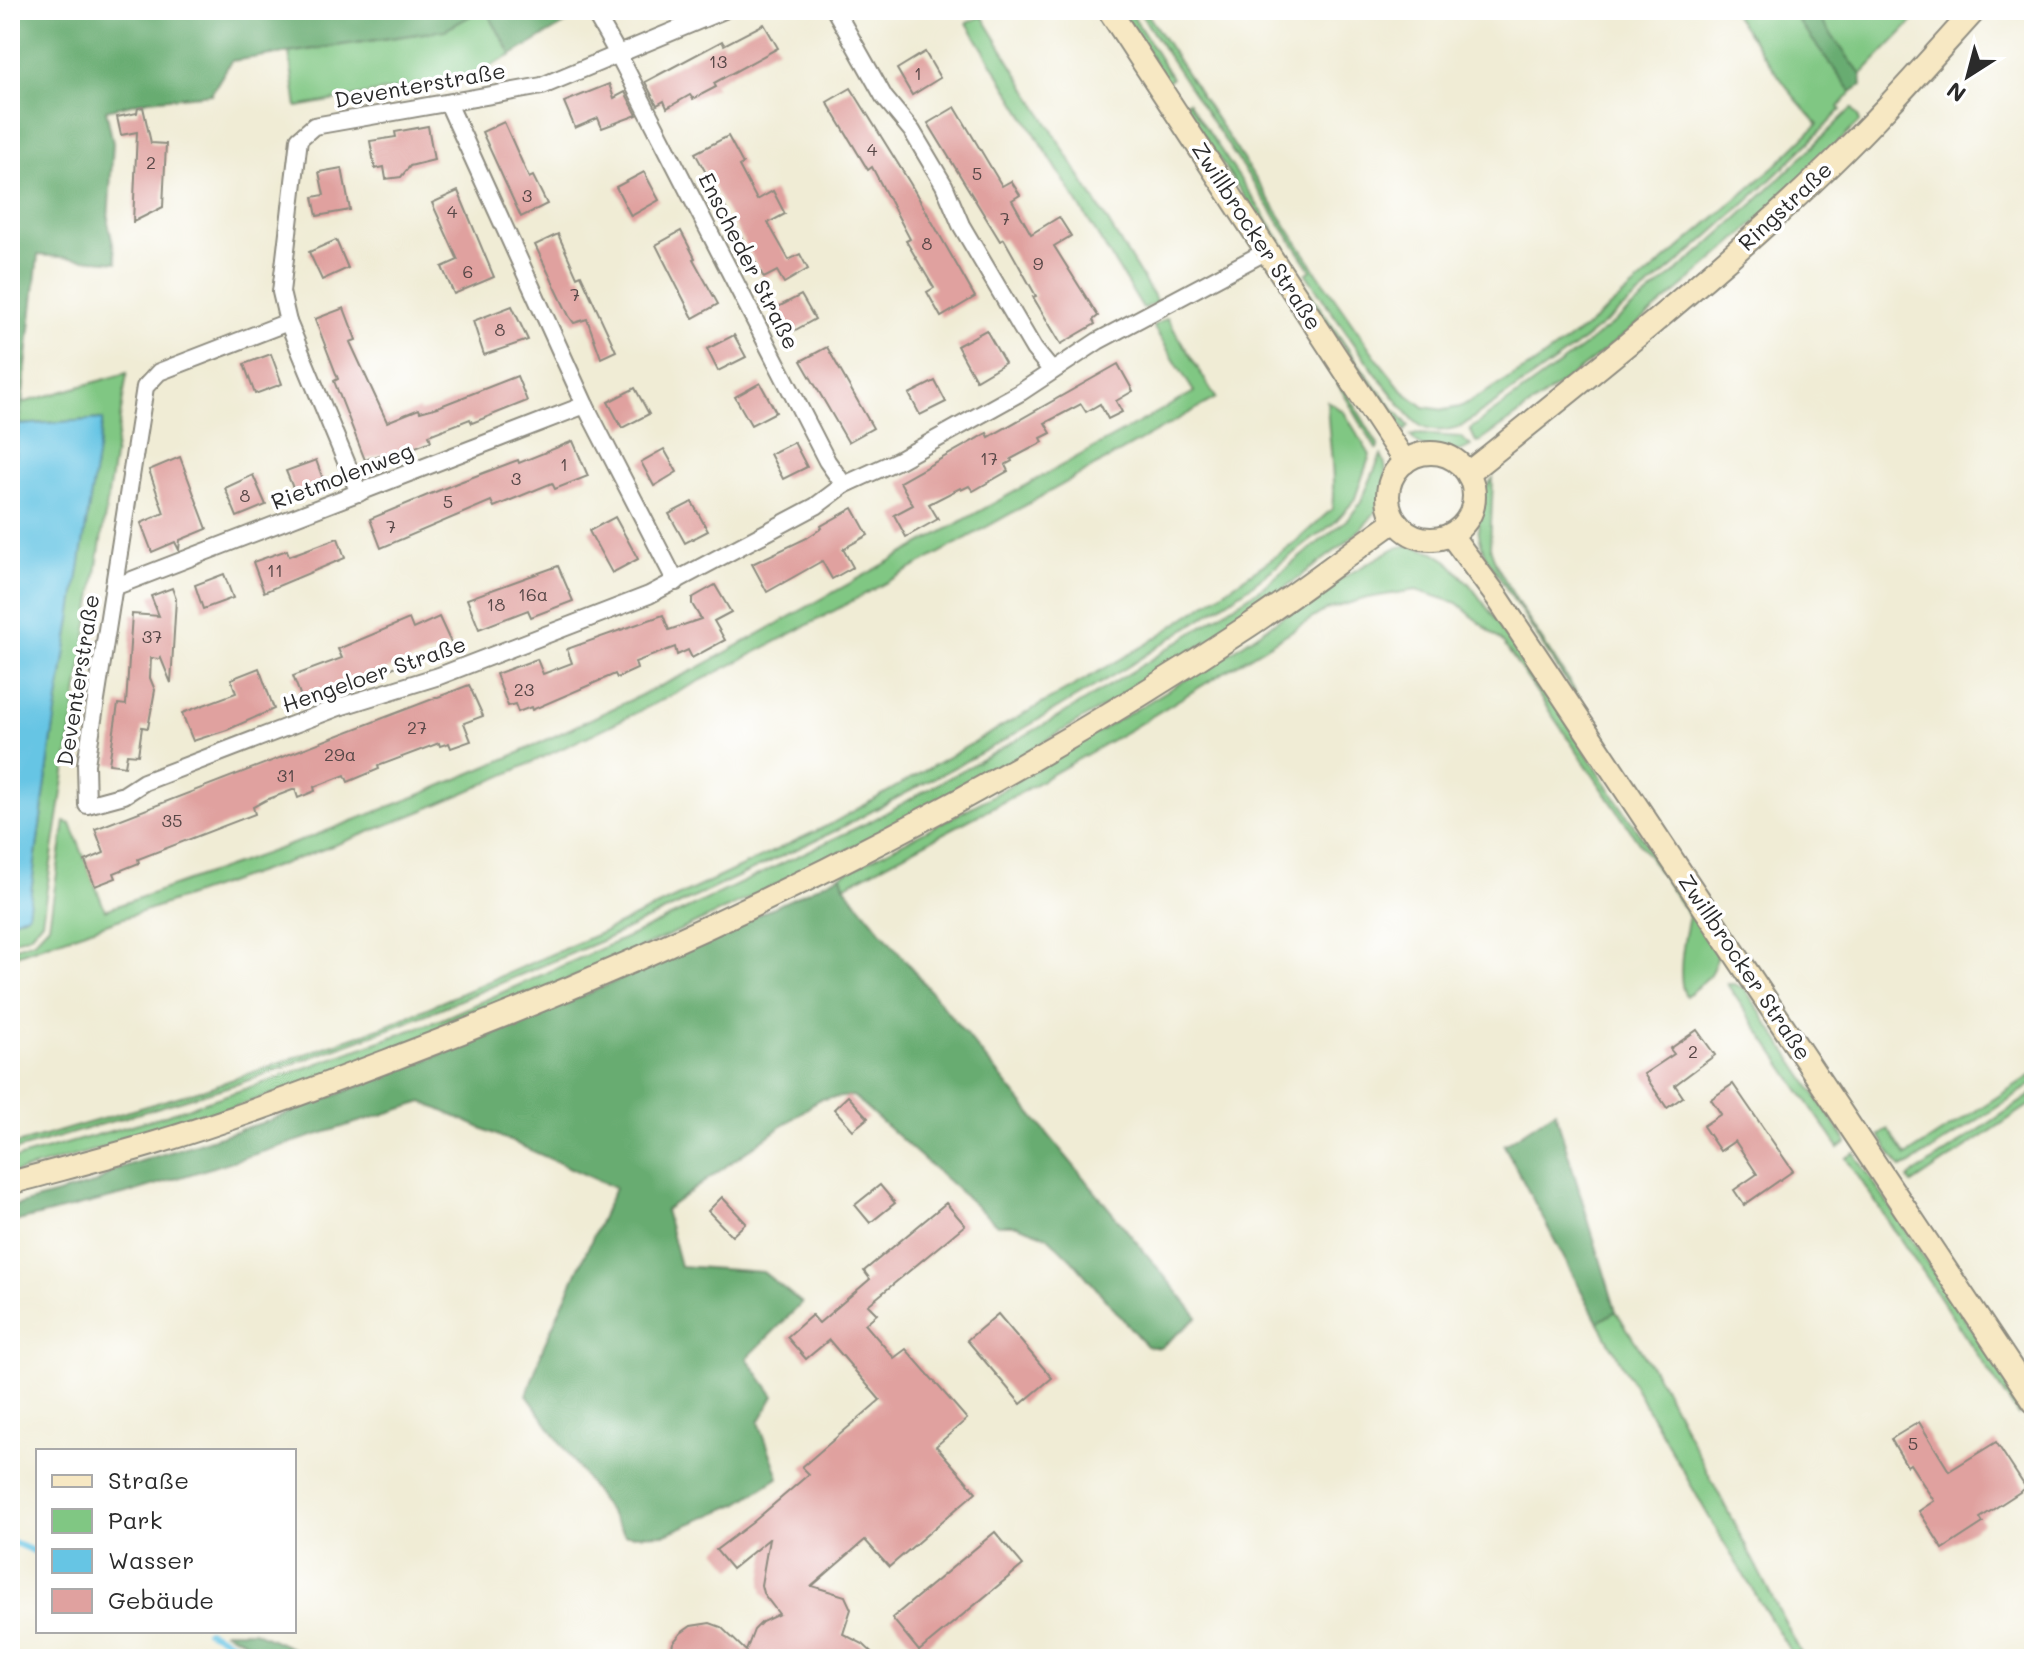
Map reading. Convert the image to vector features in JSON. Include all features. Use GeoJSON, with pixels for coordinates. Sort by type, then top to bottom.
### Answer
{"type":"FeatureCollection","features":[{"type":"Feature","properties":{"kind":"main road","name":"Zwillbrocker Straße"},"geometry":{"type":"LineString","coordinates":[[1109,10],[1405,462]]}},
{"type":"Feature","properties":{"kind":"main road","name":"Ringstraße"},"geometry":{"type":"LineString","coordinates":[[1468,473],[1599,370],[1830,165],[1897,97],[1975,10]]}},
{"type":"Feature","properties":{"kind":"main road"},"geometry":{"type":"LineString","coordinates":[[1432,453],[1458,462],[1468,473],[1475,495],[1473,508],[1469,519],[1451,535],[1427,540],[1404,530],[1395,521],[1388,495],[1390,483],[1405,462],[1418,455],[1432,453]]}},
{"type":"Feature","properties":{"kind":"main road"},"geometry":{"type":"LineString","coordinates":[[10,1183],[155,1143],[341,1079],[522,1010],[742,912],[899,834],[1050,750],[1252,624],[1395,521]]}},
{"type":"Feature","properties":{"kind":"main road","name":"Zwillbrocker Straße"},"geometry":{"type":"LineString","coordinates":[[1451,535],[1497,597],[2034,1402]]}},
{"type":"Feature","properties":{"kind":"street","name":"Enscheder Straße"},"geometry":{"type":"LineString","coordinates":[[593,10],[827,461],[844,485]]}},
{"type":"Feature","properties":{"kind":"street","name":"Deventerstraße"},"geometry":{"type":"LineString","coordinates":[[359,493],[288,322],[281,292],[299,139],[314,126],[542,86],[724,10]]}},
{"type":"Feature","properties":{"kind":"street"},"geometry":{"type":"LineString","coordinates":[[835,10],[884,97],[912,131],[944,185],[969,239],[1034,349],[1052,371]]}},
{"type":"Feature","properties":{"kind":"street"},"geometry":{"type":"LineString","coordinates":[[448,103],[585,405],[676,582]]}},
{"type":"Feature","properties":{"kind":"street"},"geometry":{"type":"LineString","coordinates":[[844,485],[899,460],[1021,392],[1111,334],[1267,251]]}},
{"type":"Feature","properties":{"kind":"street","name":"Deventerstraße"},"geometry":{"type":"LineString","coordinates":[[87,805],[86,764],[145,387],[159,372],[288,322]]}},
{"type":"Feature","properties":{"kind":"street","name":"Rietmolenweg"},"geometry":{"type":"LineString","coordinates":[[114,587],[585,405]]}},
{"type":"Feature","properties":{"kind":"street","name":"Hengeloer Straße"},"geometry":{"type":"LineString","coordinates":[[87,805],[124,795],[144,782],[339,707],[439,676],[649,595],[816,506],[844,485]]}},
{"type":"Feature","properties":{"kind":"green space"},"geometry":{"type":"Polygon","coordinates":[[[10,10],[481,10],[445,30],[231,61],[211,94],[149,100],[106,110],[113,143],[108,222],[117,262],[38,255],[10,486],[10,10]]]}},
{"type":"Feature","properties":{"kind":"green space"},"geometry":{"type":"Polygon","coordinates":[[[486,10],[512,55],[473,75],[297,107],[289,53],[445,30],[486,10]]]}},
{"type":"Feature","properties":{"kind":"green space"},"geometry":{"type":"Polygon","coordinates":[[[486,10],[567,10],[573,19],[512,55],[486,10]]]}},
{"type":"Feature","properties":{"kind":"green space"},"geometry":{"type":"Polygon","coordinates":[[[1121,10],[1129,10],[1172,78],[1167,82],[1121,10]]]}},
{"type":"Feature","properties":{"kind":"green space"},"geometry":{"type":"Polygon","coordinates":[[[1138,10],[1145,10],[1378,360],[1403,391],[1424,407],[1444,410],[1460,407],[1534,364],[1589,325],[1775,166],[1818,124],[1795,98],[1731,10],[1790,10],[1852,92],[1839,107],[1841,110],[1778,172],[1612,318],[1462,426],[1436,431],[1421,426],[1411,417],[1350,337],[1306,274],[1311,270],[1138,10]]]}},
{"type":"Feature","properties":{"kind":"green space"},"geometry":{"type":"Polygon","coordinates":[[[1790,10],[1813,10],[1861,75],[1862,85],[1852,92],[1790,10]]]}},
{"type":"Feature","properties":{"kind":"green space"},"geometry":{"type":"Polygon","coordinates":[[[1813,10],[1924,10],[1861,75],[1813,10]]]}},
{"type":"Feature","properties":{"kind":"green space"},"geometry":{"type":"Polygon","coordinates":[[[982,16],[1157,302],[1143,309],[967,23],[982,16]]]}},
{"type":"Feature","properties":{"kind":"green space"},"geometry":{"type":"Polygon","coordinates":[[[1188,101],[1286,248],[1270,235],[1183,104],[1188,101]]]}},
{"type":"Feature","properties":{"kind":"green space"},"geometry":{"type":"Polygon","coordinates":[[[1852,108],[1859,122],[1770,209],[1678,291],[1581,369],[1476,442],[1470,429],[1641,302],[1760,197],[1852,108]]]}},
{"type":"Feature","properties":{"kind":"green space"},"geometry":{"type":"Polygon","coordinates":[[[1300,277],[1365,372],[1409,426],[1405,431],[1295,281],[1300,277]]]}},
{"type":"Feature","properties":{"kind":"green space"},"geometry":{"type":"Polygon","coordinates":[[[1167,318],[1216,398],[842,607],[555,752],[403,819],[292,861],[10,957],[10,949],[34,941],[49,925],[65,822],[71,824],[105,910],[298,842],[521,752],[694,670],[1194,392],[1153,326],[1167,318]]]}},
{"type":"Feature","properties":{"kind":"green space"},"geometry":{"type":"Polygon","coordinates":[[[1331,365],[1378,445],[1378,449],[1328,367],[1331,365]]]}},
{"type":"Feature","properties":{"kind":"green space"},"geometry":{"type":"Polygon","coordinates":[[[127,373],[42,921],[30,935],[10,942],[10,921],[28,914],[102,419],[19,425],[22,403],[127,373]]]}},
{"type":"Feature","properties":{"kind":"green space"},"geometry":{"type":"Polygon","coordinates":[[[1327,401],[1344,412],[1370,455],[1354,501],[1334,523],[1249,587],[1129,666],[996,745],[833,832],[606,939],[400,1025],[243,1082],[10,1152],[10,1146],[208,1088],[388,1025],[605,931],[829,825],[1147,644],[1292,545],[1332,509],[1327,401]]]}},
{"type":"Feature","properties":{"kind":"green space"},"geometry":{"type":"Polygon","coordinates":[[[1410,436],[1460,437],[1471,446],[1456,452],[1439,452],[1423,447],[1410,436]]]}},
{"type":"Feature","properties":{"kind":"green space"},"geometry":{"type":"Polygon","coordinates":[[[1381,455],[1386,477],[1377,509],[1337,549],[1241,619],[1163,670],[1001,767],[890,827],[645,946],[420,1041],[217,1113],[10,1174],[10,1160],[156,1118],[442,1019],[641,931],[871,821],[1058,717],[1264,586],[1349,518],[1361,502],[1381,455]]]}},
{"type":"Feature","properties":{"kind":"green space"},"geometry":{"type":"Polygon","coordinates":[[[1493,478],[1490,547],[1496,564],[1613,749],[1609,749],[1485,555],[1479,536],[1479,506],[1493,478]]]}},
{"type":"Feature","properties":{"kind":"green space"},"geometry":{"type":"Polygon","coordinates":[[[1409,545],[1434,552],[1448,561],[1470,585],[1524,657],[1717,947],[1712,970],[1686,996],[1681,968],[1689,916],[1503,643],[1457,603],[1416,590],[1367,598],[1326,610],[1016,795],[844,886],[841,875],[985,800],[1230,653],[1321,590],[1395,548],[1409,545]]]}},
{"type":"Feature","properties":{"kind":"green space"},"geometry":{"type":"Polygon","coordinates":[[[841,875],[844,886],[1198,1317],[1160,1348],[1146,1346],[1072,1260],[1047,1236],[1017,1225],[997,1225],[853,1096],[820,1099],[665,1210],[680,1266],[763,1272],[802,1303],[747,1358],[774,1396],[759,1422],[779,1477],[739,1503],[666,1534],[625,1535],[527,1395],[544,1345],[615,1188],[423,1102],[123,1195],[10,1223],[10,1207],[97,1183],[113,1170],[268,1121],[512,1027],[673,956],[841,875]]]}},
{"type":"Feature","properties":{"kind":"green space"},"geometry":{"type":"Polygon","coordinates":[[[1727,984],[1745,989],[1847,1142],[1839,1148],[1727,984]]]}},
{"type":"Feature","properties":{"kind":"green space"},"geometry":{"type":"Polygon","coordinates":[[[2034,1073],[2034,1083],[1909,1165],[1901,1168],[1879,1136],[1888,1129],[1906,1156],[2034,1073]]]}},
{"type":"Feature","properties":{"kind":"green space"},"geometry":{"type":"Polygon","coordinates":[[[2034,1093],[2034,1102],[1912,1184],[1908,1178],[2034,1093]]]}},
{"type":"Feature","properties":{"kind":"green space"},"geometry":{"type":"Polygon","coordinates":[[[1555,1111],[1616,1311],[1598,1322],[1504,1145],[1555,1111]]]}},
{"type":"Feature","properties":{"kind":"green space"},"geometry":{"type":"Polygon","coordinates":[[[1854,1153],[2022,1405],[2018,1415],[1846,1158],[1854,1153]]]}},
{"type":"Feature","properties":{"kind":"green space"},"geometry":{"type":"Polygon","coordinates":[[[1616,1311],[1662,1384],[1804,1659],[1795,1659],[1721,1538],[1598,1322],[1616,1311]]]}},
{"type":"Feature","properties":{"kind":"green space"},"geometry":{"type":"Polygon","coordinates":[[[227,1633],[258,1633],[315,1659],[283,1659],[227,1633]]]}},
{"type":"Feature","properties":{"kind":"water"},"geometry":{"type":"Polygon","coordinates":[[[103,419],[52,738],[28,914],[10,921],[10,486],[19,425],[103,419]]]}},
{"type":"Feature","properties":{"kind":"building"},"geometry":{"type":"Polygon","coordinates":[[[764,24],[778,48],[714,83],[716,87],[693,99],[690,95],[667,108],[664,101],[657,105],[645,82],[722,41],[724,45],[764,24]]]}},
{"type":"Feature","properties":{"kind":"building"},"geometry":{"type":"Polygon","coordinates":[[[925,52],[940,78],[912,95],[897,69],[925,52]]]}},
{"type":"Feature","properties":{"kind":"building"},"geometry":{"type":"Polygon","coordinates":[[[609,84],[614,98],[625,92],[637,115],[602,128],[598,118],[575,128],[564,102],[609,84]]]}},
{"type":"Feature","properties":{"kind":"building"},"geometry":{"type":"Polygon","coordinates":[[[851,88],[975,297],[941,317],[927,292],[934,288],[906,241],[910,239],[872,167],[868,170],[827,102],[851,88]]]}},
{"type":"Feature","properties":{"kind":"building"},"geometry":{"type":"Polygon","coordinates":[[[143,107],[151,143],[166,144],[163,207],[133,222],[137,132],[121,135],[117,117],[137,113],[138,108],[143,107]]]}},
{"type":"Feature","properties":{"kind":"building"},"geometry":{"type":"Polygon","coordinates":[[[955,107],[1002,186],[1011,181],[1020,195],[1012,200],[1031,234],[1059,217],[1071,236],[1054,246],[1098,316],[1093,320],[1095,324],[1061,344],[1004,239],[1000,241],[928,123],[955,107]]]}},
{"type":"Feature","properties":{"kind":"building"},"geometry":{"type":"Polygon","coordinates":[[[504,122],[529,178],[533,176],[547,204],[521,217],[482,132],[504,122]]]}},
{"type":"Feature","properties":{"kind":"building"},"geometry":{"type":"Polygon","coordinates":[[[428,126],[434,160],[410,166],[401,177],[386,179],[384,167],[375,169],[370,141],[396,137],[395,132],[428,126]]]}},
{"type":"Feature","properties":{"kind":"building"},"geometry":{"type":"Polygon","coordinates":[[[728,136],[757,200],[773,191],[785,214],[768,223],[789,260],[800,254],[808,269],[784,283],[777,271],[764,278],[695,153],[728,136]]]}},
{"type":"Feature","properties":{"kind":"building"},"geometry":{"type":"Polygon","coordinates":[[[342,168],[350,210],[317,216],[313,197],[324,195],[319,172],[342,168]]]}},
{"type":"Feature","properties":{"kind":"building"},"geometry":{"type":"Polygon","coordinates":[[[644,172],[659,200],[631,216],[616,187],[644,172]]]}},
{"type":"Feature","properties":{"kind":"building"},"geometry":{"type":"Polygon","coordinates":[[[458,191],[494,277],[454,294],[442,267],[458,260],[432,203],[458,191]]]}},
{"type":"Feature","properties":{"kind":"building"},"geometry":{"type":"Polygon","coordinates":[[[681,231],[718,304],[693,318],[656,245],[681,231]]]}},
{"type":"Feature","properties":{"kind":"building"},"geometry":{"type":"Polygon","coordinates":[[[558,234],[616,351],[601,358],[587,319],[574,323],[569,316],[535,245],[558,234]]]}},
{"type":"Feature","properties":{"kind":"building"},"geometry":{"type":"Polygon","coordinates":[[[336,240],[348,268],[322,280],[309,252],[336,240]]]}},
{"type":"Feature","properties":{"kind":"building"},"geometry":{"type":"Polygon","coordinates":[[[801,295],[815,319],[790,333],[776,308],[801,295]]]}},
{"type":"Feature","properties":{"kind":"building"},"geometry":{"type":"Polygon","coordinates":[[[512,306],[528,340],[484,355],[473,321],[512,306]]]}},
{"type":"Feature","properties":{"kind":"building"},"geometry":{"type":"Polygon","coordinates":[[[344,308],[356,340],[350,342],[387,422],[419,409],[420,412],[438,407],[517,376],[527,401],[472,423],[470,419],[429,435],[431,441],[385,459],[383,454],[365,460],[334,381],[338,379],[315,319],[344,308]]]}},
{"type":"Feature","properties":{"kind":"building"},"geometry":{"type":"Polygon","coordinates":[[[986,330],[1005,363],[976,380],[957,346],[986,330]]]}},
{"type":"Feature","properties":{"kind":"building"},"geometry":{"type":"Polygon","coordinates":[[[734,335],[746,357],[718,371],[707,349],[734,335]]]}},
{"type":"Feature","properties":{"kind":"building"},"geometry":{"type":"Polygon","coordinates":[[[827,347],[873,428],[848,442],[801,361],[827,347]]]}},
{"type":"Feature","properties":{"kind":"building"},"geometry":{"type":"Polygon","coordinates":[[[271,354],[282,384],[255,394],[244,364],[271,354]]]}},
{"type":"Feature","properties":{"kind":"building"},"geometry":{"type":"Polygon","coordinates":[[[1118,364],[1133,391],[1116,401],[1122,412],[1108,419],[1100,404],[1086,412],[1081,404],[1045,423],[1051,433],[1041,438],[1043,442],[1011,459],[1005,465],[1008,471],[973,491],[969,486],[960,488],[929,504],[938,519],[906,537],[894,515],[913,505],[900,482],[987,433],[989,437],[1118,364]]]}},
{"type":"Feature","properties":{"kind":"building"},"geometry":{"type":"Polygon","coordinates":[[[935,381],[946,402],[920,415],[909,394],[935,381]]]}},
{"type":"Feature","properties":{"kind":"building"},"geometry":{"type":"Polygon","coordinates":[[[760,383],[776,412],[751,425],[735,397],[760,383]]]}},
{"type":"Feature","properties":{"kind":"building"},"geometry":{"type":"Polygon","coordinates":[[[635,388],[649,414],[622,428],[608,402],[635,388]]]}},
{"type":"Feature","properties":{"kind":"building"},"geometry":{"type":"Polygon","coordinates":[[[573,441],[588,476],[555,489],[552,483],[494,507],[491,501],[381,548],[370,519],[457,483],[573,441]]]}},
{"type":"Feature","properties":{"kind":"building"},"geometry":{"type":"Polygon","coordinates":[[[794,442],[807,467],[783,479],[770,454],[794,442]]]}},
{"type":"Feature","properties":{"kind":"building"},"geometry":{"type":"Polygon","coordinates":[[[664,449],[677,472],[654,486],[641,462],[664,449]]]}},
{"type":"Feature","properties":{"kind":"building"},"geometry":{"type":"Polygon","coordinates":[[[180,457],[207,529],[180,540],[179,550],[175,542],[152,552],[141,523],[164,513],[149,470],[180,457]]]}},
{"type":"Feature","properties":{"kind":"building"},"geometry":{"type":"Polygon","coordinates":[[[316,460],[324,482],[295,493],[286,471],[316,460]]]}},
{"type":"Feature","properties":{"kind":"building"},"geometry":{"type":"Polygon","coordinates":[[[253,475],[266,505],[237,517],[225,488],[253,475]]]}},
{"type":"Feature","properties":{"kind":"building"},"geometry":{"type":"Polygon","coordinates":[[[692,502],[708,531],[685,543],[669,514],[692,502]]]}},
{"type":"Feature","properties":{"kind":"building"},"geometry":{"type":"Polygon","coordinates":[[[853,508],[868,535],[843,549],[853,567],[832,579],[822,561],[767,592],[752,564],[807,538],[821,526],[853,508]]]}},
{"type":"Feature","properties":{"kind":"building"},"geometry":{"type":"Polygon","coordinates":[[[615,517],[638,559],[612,573],[589,531],[615,517]]]}},
{"type":"Feature","properties":{"kind":"building"},"geometry":{"type":"Polygon","coordinates":[[[338,538],[345,558],[264,592],[253,562],[287,550],[289,556],[338,538]]]}},
{"type":"Feature","properties":{"kind":"building"},"geometry":{"type":"Polygon","coordinates":[[[558,566],[573,601],[531,617],[528,610],[479,629],[467,599],[558,566]]]}},
{"type":"Feature","properties":{"kind":"building"},"geometry":{"type":"Polygon","coordinates":[[[224,574],[233,598],[203,609],[195,585],[224,574]]]}},
{"type":"Feature","properties":{"kind":"building"},"geometry":{"type":"Polygon","coordinates":[[[715,585],[731,612],[714,621],[725,640],[692,658],[688,650],[677,655],[675,647],[635,662],[637,669],[617,678],[615,674],[532,710],[531,707],[518,712],[515,704],[508,706],[496,674],[537,659],[543,674],[572,663],[567,649],[663,615],[669,630],[701,619],[692,598],[715,585]]]}},
{"type":"Feature","properties":{"kind":"building"},"geometry":{"type":"Polygon","coordinates":[[[172,588],[176,599],[171,683],[160,656],[160,659],[151,658],[150,678],[155,690],[148,728],[142,727],[138,755],[127,754],[125,766],[109,764],[118,704],[126,705],[132,614],[159,616],[151,596],[172,588]]]}},
{"type":"Feature","properties":{"kind":"building"},"geometry":{"type":"Polygon","coordinates":[[[439,617],[452,645],[303,702],[293,676],[342,658],[338,649],[409,619],[413,629],[439,617]]]}},
{"type":"Feature","properties":{"kind":"building"},"geometry":{"type":"Polygon","coordinates":[[[259,668],[274,709],[193,741],[182,713],[236,693],[231,679],[259,668]]]}},
{"type":"Feature","properties":{"kind":"building"},"geometry":{"type":"Polygon","coordinates":[[[469,685],[483,716],[464,723],[471,741],[451,748],[449,743],[440,746],[439,743],[378,766],[379,769],[348,782],[345,775],[314,787],[315,791],[298,798],[295,789],[266,800],[253,807],[255,814],[138,859],[139,863],[114,873],[116,878],[95,886],[85,861],[104,853],[95,829],[469,685]]]}},
{"type":"Feature","properties":{"kind":"building"},"geometry":{"type":"Polygon","coordinates":[[[1697,1030],[1715,1055],[1675,1085],[1683,1097],[1667,1108],[1644,1074],[1674,1054],[1670,1049],[1697,1030]]]}},
{"type":"Feature","properties":{"kind":"building"},"geometry":{"type":"Polygon","coordinates":[[[1733,1084],[1793,1171],[1744,1205],[1734,1190],[1757,1174],[1735,1141],[1720,1151],[1703,1126],[1721,1114],[1711,1099],[1733,1084]]]}},
{"type":"Feature","properties":{"kind":"building"},"geometry":{"type":"Polygon","coordinates":[[[848,1096],[868,1118],[853,1130],[834,1109],[848,1096]]]}},
{"type":"Feature","properties":{"kind":"building"},"geometry":{"type":"Polygon","coordinates":[[[880,1185],[895,1203],[870,1223],[855,1205],[880,1185]]]}},
{"type":"Feature","properties":{"kind":"building"},"geometry":{"type":"Polygon","coordinates":[[[722,1197],[746,1223],[732,1236],[708,1211],[722,1197]]]}},
{"type":"Feature","properties":{"kind":"building"},"geometry":{"type":"Polygon","coordinates":[[[946,1203],[965,1225],[868,1305],[877,1314],[865,1324],[894,1358],[906,1349],[967,1419],[936,1446],[976,1492],[889,1567],[865,1540],[812,1586],[845,1596],[851,1609],[843,1634],[863,1644],[879,1659],[669,1659],[673,1643],[691,1626],[710,1623],[721,1627],[746,1651],[754,1630],[762,1622],[779,1614],[763,1593],[761,1585],[769,1539],[732,1569],[716,1550],[809,1474],[802,1467],[880,1400],[829,1340],[806,1359],[787,1337],[812,1315],[819,1323],[870,1279],[864,1271],[946,1203]]]}},
{"type":"Feature","properties":{"kind":"building"},"geometry":{"type":"Polygon","coordinates":[[[998,1314],[1052,1378],[1021,1404],[967,1340],[998,1314]]]}},
{"type":"Feature","properties":{"kind":"building"},"geometry":{"type":"Polygon","coordinates":[[[1919,1422],[1949,1471],[1996,1442],[2026,1488],[1980,1518],[1983,1523],[1943,1549],[1919,1511],[1934,1501],[1891,1439],[1919,1422]]]}},
{"type":"Feature","properties":{"kind":"building"},"geometry":{"type":"Polygon","coordinates":[[[995,1532],[1023,1565],[919,1651],[892,1618],[995,1532]]]}},
{"type":"Feature","properties":{"kind":"waterway"},"geometry":{"type":"LineString","coordinates":[[10,453],[13,430]]}},
{"type":"Feature","properties":{"kind":"waterway"},"geometry":{"type":"LineString","coordinates":[[10,1541],[36,1552]]}},
{"type":"Feature","properties":{"kind":"waterway"},"geometry":{"type":"LineString","coordinates":[[211,1633],[268,1659]]}}]}
